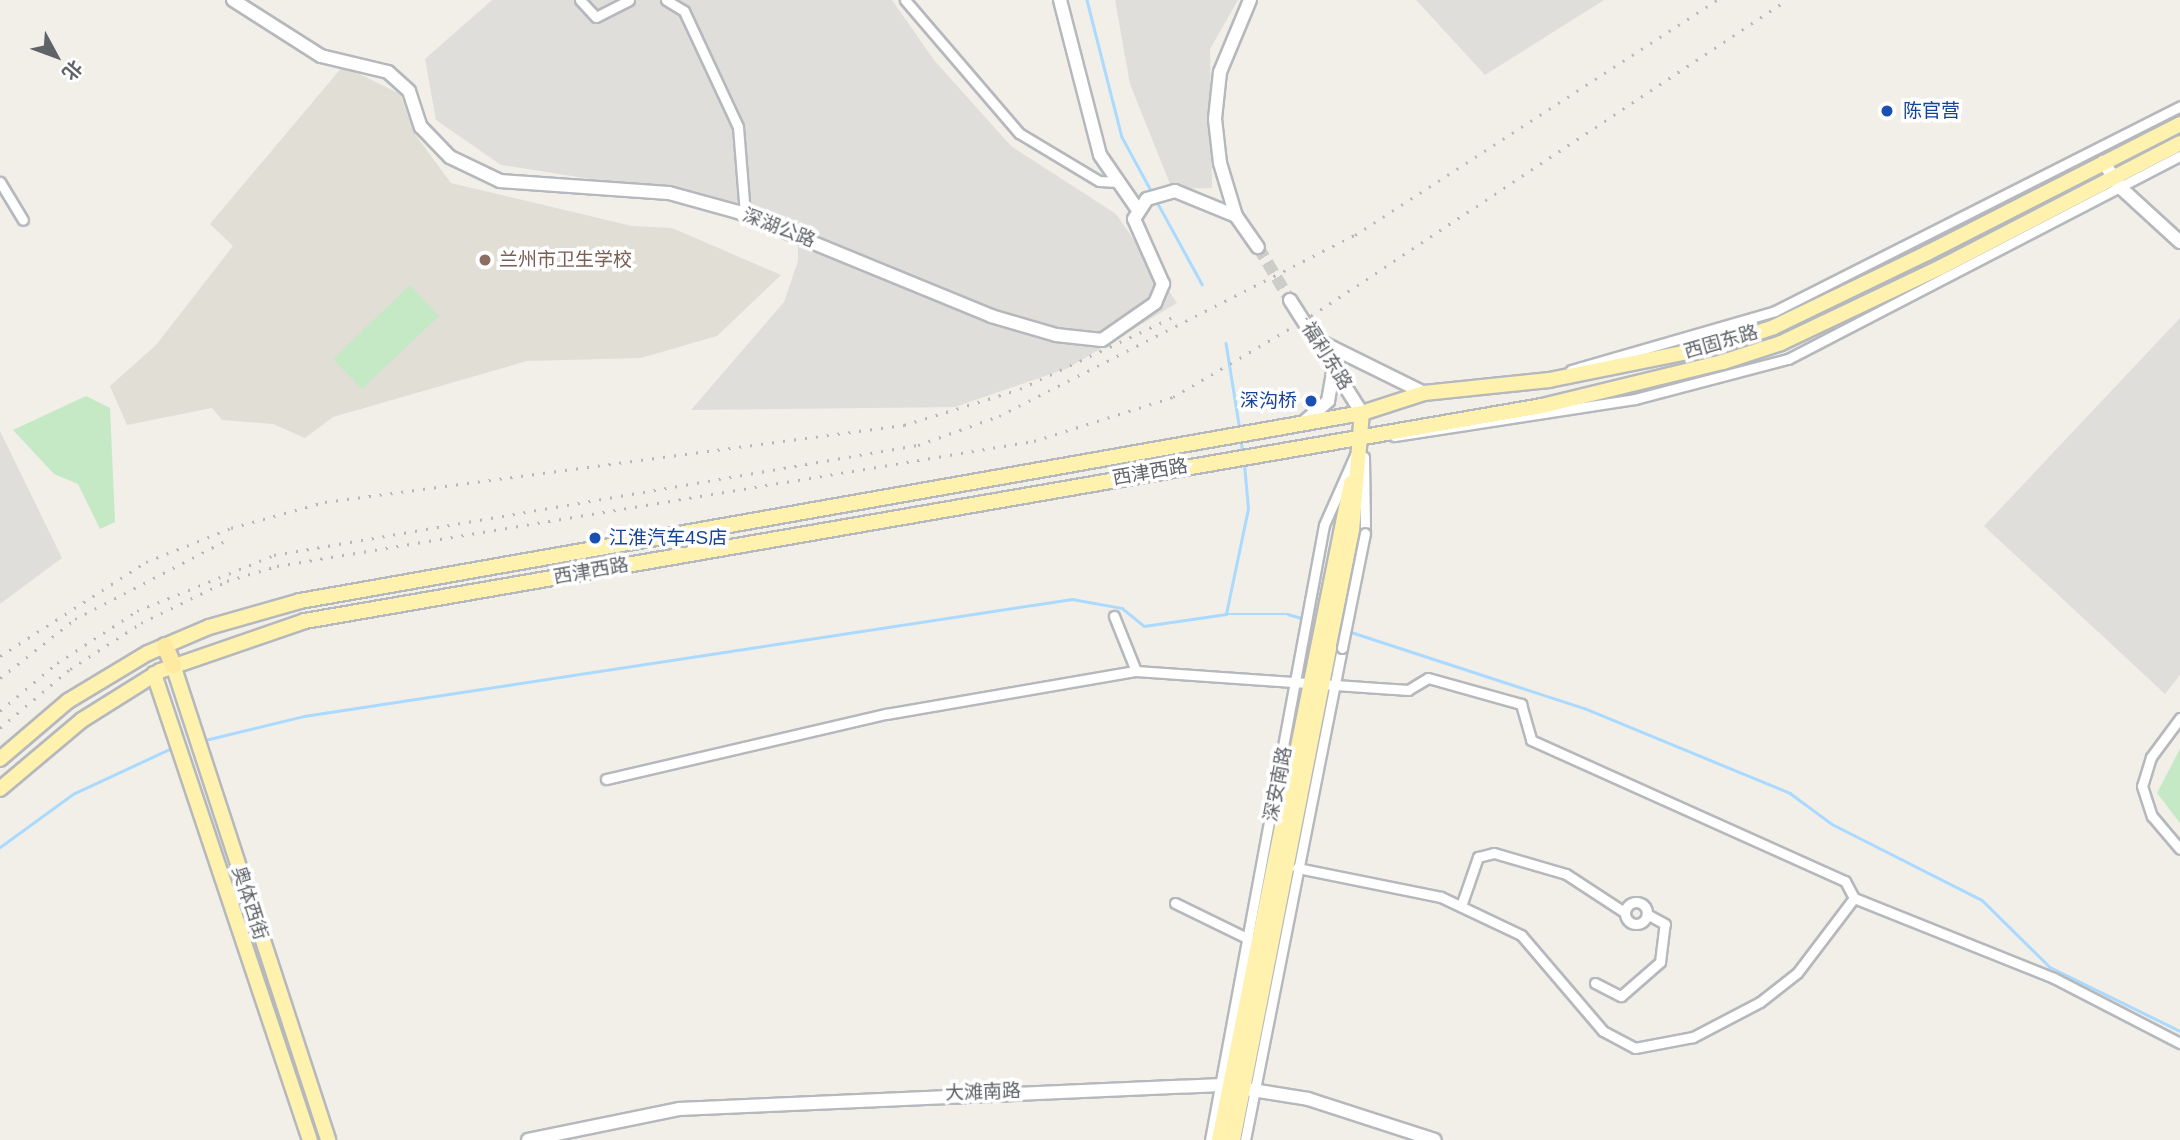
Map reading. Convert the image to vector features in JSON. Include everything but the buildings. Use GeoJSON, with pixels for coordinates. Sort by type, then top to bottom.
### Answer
{"type":"FeatureCollection","features":[{"type":"Feature","properties":{"kind":"highway"},"geometry":{"type":"LineString","coordinates":[[165,646],[173,665]]}},
{"type":"Feature","properties":{"kind":"main road","name":"深湖公路"},"geometry":{"type":"LineString","coordinates":[[233,0],[321,56],[388,72],[409,91],[421,127],[450,157],[500,181],[669,193],[745,214],[991,316],[1056,335],[1102,340],[1129,327],[1155,303],[1163,285],[1136,229],[1138,210]]}},
{"type":"Feature","properties":{"kind":"main road"},"geometry":{"type":"LineString","coordinates":[[1060,0],[1100,155],[1138,210],[1147,199],[1167,191],[1236,216]]}},
{"type":"Feature","properties":{"kind":"main road"},"geometry":{"type":"LineString","coordinates":[[1250,0],[1220,72],[1215,118],[1220,163],[1236,216],[1258,247]]}},
{"type":"Feature","properties":{"kind":"main road","name":"西固东路"},"geometry":{"type":"LineString","coordinates":[[1223,438],[1362,413],[1424,393],[1549,380],[1717,346],[1774,327],[2180,124]]}},
{"type":"Feature","properties":{"kind":"main road","name":"西固东路"},"geometry":{"type":"LineString","coordinates":[[1225,459],[1632,389],[1781,343],[2117,182],[2180,143]]}},
{"type":"Feature","properties":{"kind":"main road"},"geometry":{"type":"LineString","coordinates":[[2104,162],[2117,182],[2180,242]]}},
{"type":"Feature","properties":{"kind":"main road","name":"福利东路"},"geometry":{"type":"LineString","coordinates":[[1290,300],[1321,342],[1362,413]]}},
{"type":"Feature","properties":{"kind":"main road"},"geometry":{"type":"LineString","coordinates":[[1321,342],[1424,393]]}},
{"type":"Feature","properties":{"kind":"main road"},"geometry":{"type":"LineString","coordinates":[[1304,422],[1328,401],[1334,368]]}},
{"type":"Feature","properties":{"kind":"main road"},"geometry":{"type":"LineString","coordinates":[[1362,413],[1364,435]]}},
{"type":"Feature","properties":{"kind":"main road","name":"深安南路"},"geometry":{"type":"LineString","coordinates":[[1219,1140],[1237,1088],[1316,641],[1345,529],[1364,435]]}},
{"type":"Feature","properties":{"kind":"main road","name":"西津西路"},"geometry":{"type":"LineString","coordinates":[[0,760],[68,701],[165,646],[300,601],[1223,438]]}},
{"type":"Feature","properties":{"kind":"main road","name":"西津西路"},"geometry":{"type":"LineString","coordinates":[[0,789],[82,720],[154,674],[173,665],[305,621],[1225,459]]}},
{"type":"Feature","properties":{"kind":"main road","name":"奥体西街"},"geometry":{"type":"LineString","coordinates":[[173,665],[328,1140]]}},
{"type":"Feature","properties":{"kind":"main road","name":"奥体西街"},"geometry":{"type":"LineString","coordinates":[[154,674],[310,1140]]}},
{"type":"Feature","properties":{"kind":"main road","name":"深安南路"},"geometry":{"type":"LineString","coordinates":[[1233,1140],[1252,941],[1308,684]]}},
{"type":"Feature","properties":{"kind":"main road","name":"大滩南路"},"geometry":{"type":"LineString","coordinates":[[528,1140],[679,1109],[1237,1088],[1308,1099],[1435,1140]]}},
{"type":"Feature","properties":{"kind":"street"},"geometry":{"type":"LineString","coordinates":[[580,0],[596,17],[629,0]]}},
{"type":"Feature","properties":{"kind":"street"},"geometry":{"type":"LineString","coordinates":[[666,0],[684,11],[738,127],[745,214]]}},
{"type":"Feature","properties":{"kind":"street"},"geometry":{"type":"LineString","coordinates":[[905,0],[1019,133],[1099,181],[1118,181]]}},
{"type":"Feature","properties":{"kind":"street"},"geometry":{"type":"LineString","coordinates":[[1549,380],[1602,358],[1775,310],[2180,106]]}},
{"type":"Feature","properties":{"kind":"street"},"geometry":{"type":"LineString","coordinates":[[2096,148],[2104,162]]}},
{"type":"Feature","properties":{"kind":"street"},"geometry":{"type":"LineString","coordinates":[[2117,182],[2180,156]]}},
{"type":"Feature","properties":{"kind":"street"},"geometry":{"type":"LineString","coordinates":[[0,182],[23,220]]}},
{"type":"Feature","properties":{"kind":"street","name":"深安南路"},"geometry":{"type":"LineString","coordinates":[[1210,1140],[1237,1088],[1297,868],[1342,648],[1345,529],[1364,435]]}},
{"type":"Feature","properties":{"kind":"street"},"geometry":{"type":"LineString","coordinates":[[1114,616],[1136,671]]}},
{"type":"Feature","properties":{"kind":"street"},"geometry":{"type":"LineString","coordinates":[[606,779],[886,714],[1136,671],[1408,690],[1428,678],[1521,704],[1531,740],[1845,881],[1854,898],[2054,978],[2180,1043]]}},
{"type":"Feature","properties":{"kind":"street"},"geometry":{"type":"LineString","coordinates":[[2180,718],[2151,757],[2142,786],[2152,816],[2180,849]]}},
{"type":"Feature","properties":{"kind":"street"},"geometry":{"type":"LineString","coordinates":[[1461,906],[1478,857],[1494,853],[1566,874],[1624,912],[1635,925],[1647,914]]}},
{"type":"Feature","properties":{"kind":"street"},"geometry":{"type":"LineString","coordinates":[[1297,868],[1461,906],[1537,948],[1603,1031],[1635,1048],[1693,1037],[1760,1002],[1797,973],[1854,898]]}},
{"type":"Feature","properties":{"kind":"street"},"geometry":{"type":"LineString","coordinates":[[1595,983],[1621,996],[1660,962],[1665,924],[1647,914],[1637,902],[1624,912]]}},
{"type":"Feature","properties":{"kind":"street"},"geometry":{"type":"LineString","coordinates":[[1175,903],[1252,941]]}},
{"type":"Feature","properties":{"kind":"street","name":"深安南路"},"geometry":{"type":"LineString","coordinates":[[1237,1088],[1245,1140]]}},
{"type":"Feature","properties":{"kind":"shaded area"},"geometry":{"type":"Polygon","coordinates":[[[492,0],[892,0],[934,60],[1011,146],[1116,214],[1177,303],[1068,368],[955,407],[691,410],[784,302],[798,261],[798,230],[667,191],[501,165],[436,120],[425,59],[492,0]]]}},
{"type":"Feature","properties":{"kind":"shaded area"},"geometry":{"type":"Polygon","coordinates":[[[1115,0],[1238,0],[1210,49],[1212,188],[1172,189],[1130,84],[1115,0]]]}},
{"type":"Feature","properties":{"kind":"shaded area"},"geometry":{"type":"Polygon","coordinates":[[[1416,0],[1604,0],[1485,75],[1416,0]]]}},
{"type":"Feature","properties":{"kind":"shaded area","name":"兰州市卫生学校"},"geometry":{"type":"Polygon","coordinates":[[[343,66],[400,94],[414,133],[451,183],[632,226],[672,228],[781,275],[717,336],[641,358],[527,361],[333,417],[305,438],[273,424],[222,420],[212,408],[127,425],[110,386],[156,345],[233,246],[210,224],[343,66]]]}},
{"type":"Feature","properties":{"kind":"shaded area"},"geometry":{"type":"Polygon","coordinates":[[[2180,318],[2180,675],[2165,694],[1984,526],[2180,318]]]}},
{"type":"Feature","properties":{"kind":"shaded area"},"geometry":{"type":"Polygon","coordinates":[[[0,431],[62,558],[0,604],[0,431]]]}},
{"type":"Feature","properties":{"kind":"green space"},"geometry":{"type":"Polygon","coordinates":[[[410,285],[439,316],[362,389],[333,359],[410,285]]]}},
{"type":"Feature","properties":{"kind":"green space"},"geometry":{"type":"Polygon","coordinates":[[[86,396],[110,408],[115,522],[100,529],[78,484],[54,474],[13,430],[86,396]]]}},
{"type":"Feature","properties":{"kind":"green space"},"geometry":{"type":"Polygon","coordinates":[[[2180,749],[2180,823],[2157,793],[2180,749]]]}},
{"type":"Feature","properties":{"kind":"waterway"},"geometry":{"type":"LineString","coordinates":[[1087,0],[1122,137],[1153,194]]}},
{"type":"Feature","properties":{"kind":"waterway"},"geometry":{"type":"LineString","coordinates":[[1156,200],[1202,284]]}},
{"type":"Feature","properties":{"kind":"waterway"},"geometry":{"type":"LineString","coordinates":[[1226,343],[1240,430]]}},
{"type":"Feature","properties":{"kind":"waterway"},"geometry":{"type":"LineString","coordinates":[[1241,440],[1243,454]]}},
{"type":"Feature","properties":{"kind":"waterway"},"geometry":{"type":"LineString","coordinates":[[1226,614],[1248,509],[1244,464]]}},
{"type":"Feature","properties":{"kind":"waterway"},"geometry":{"type":"LineString","coordinates":[[205,740],[304,716],[1072,599],[1122,608],[1144,626],[1226,614],[1288,614],[1318,623]]}},
{"type":"Feature","properties":{"kind":"waterway"},"geometry":{"type":"LineString","coordinates":[[1348,631],[1584,708],[1790,793],[1832,824],[1982,900],[2050,967],[2180,1031]]}},
{"type":"Feature","properties":{"kind":"waterway"},"geometry":{"type":"LineString","coordinates":[[0,847],[73,794],[174,747]]}},
{"type":"Feature","properties":{"kind":"tunnel"},"geometry":{"type":"LineString","coordinates":[[1258,247],[1290,300]]}},
{"type":"Feature","properties":{"kind":"railway"},"geometry":{"type":"LineString","coordinates":[[0,711],[57,663],[137,611],[274,555],[918,445],[999,416],[1355,235],[1717,0]]}},
{"type":"Feature","properties":{"kind":"railway"},"geometry":{"type":"LineString","coordinates":[[0,728],[70,669],[141,623],[227,581],[277,566],[1034,441],[1173,397],[1311,316],[1787,0]]}},
{"type":"Feature","properties":{"kind":"railway"},"geometry":{"type":"LineString","coordinates":[[0,656],[146,562],[231,528],[325,502],[904,425],[1020,389],[1177,315]]}},
{"type":"Feature","properties":{"kind":"railway"},"geometry":{"type":"LineString","coordinates":[[0,678],[75,619],[229,539]]}},
{"type":"Feature","properties":{"kind":"place","name":"陈官营"},"geometry":{"type":"Point","coordinates":[1887,111]}},
{"type":"Feature","properties":{"kind":"place","name":"兰州市卫生学校"},"geometry":{"type":"Point","coordinates":[485,260]}},
{"type":"Feature","properties":{"kind":"place","name":"深沟桥"},"geometry":{"type":"Point","coordinates":[1311,401]}},
{"type":"Feature","properties":{"kind":"place","name":"江淮汽车4S店"},"geometry":{"type":"Point","coordinates":[595,538]}}]}
